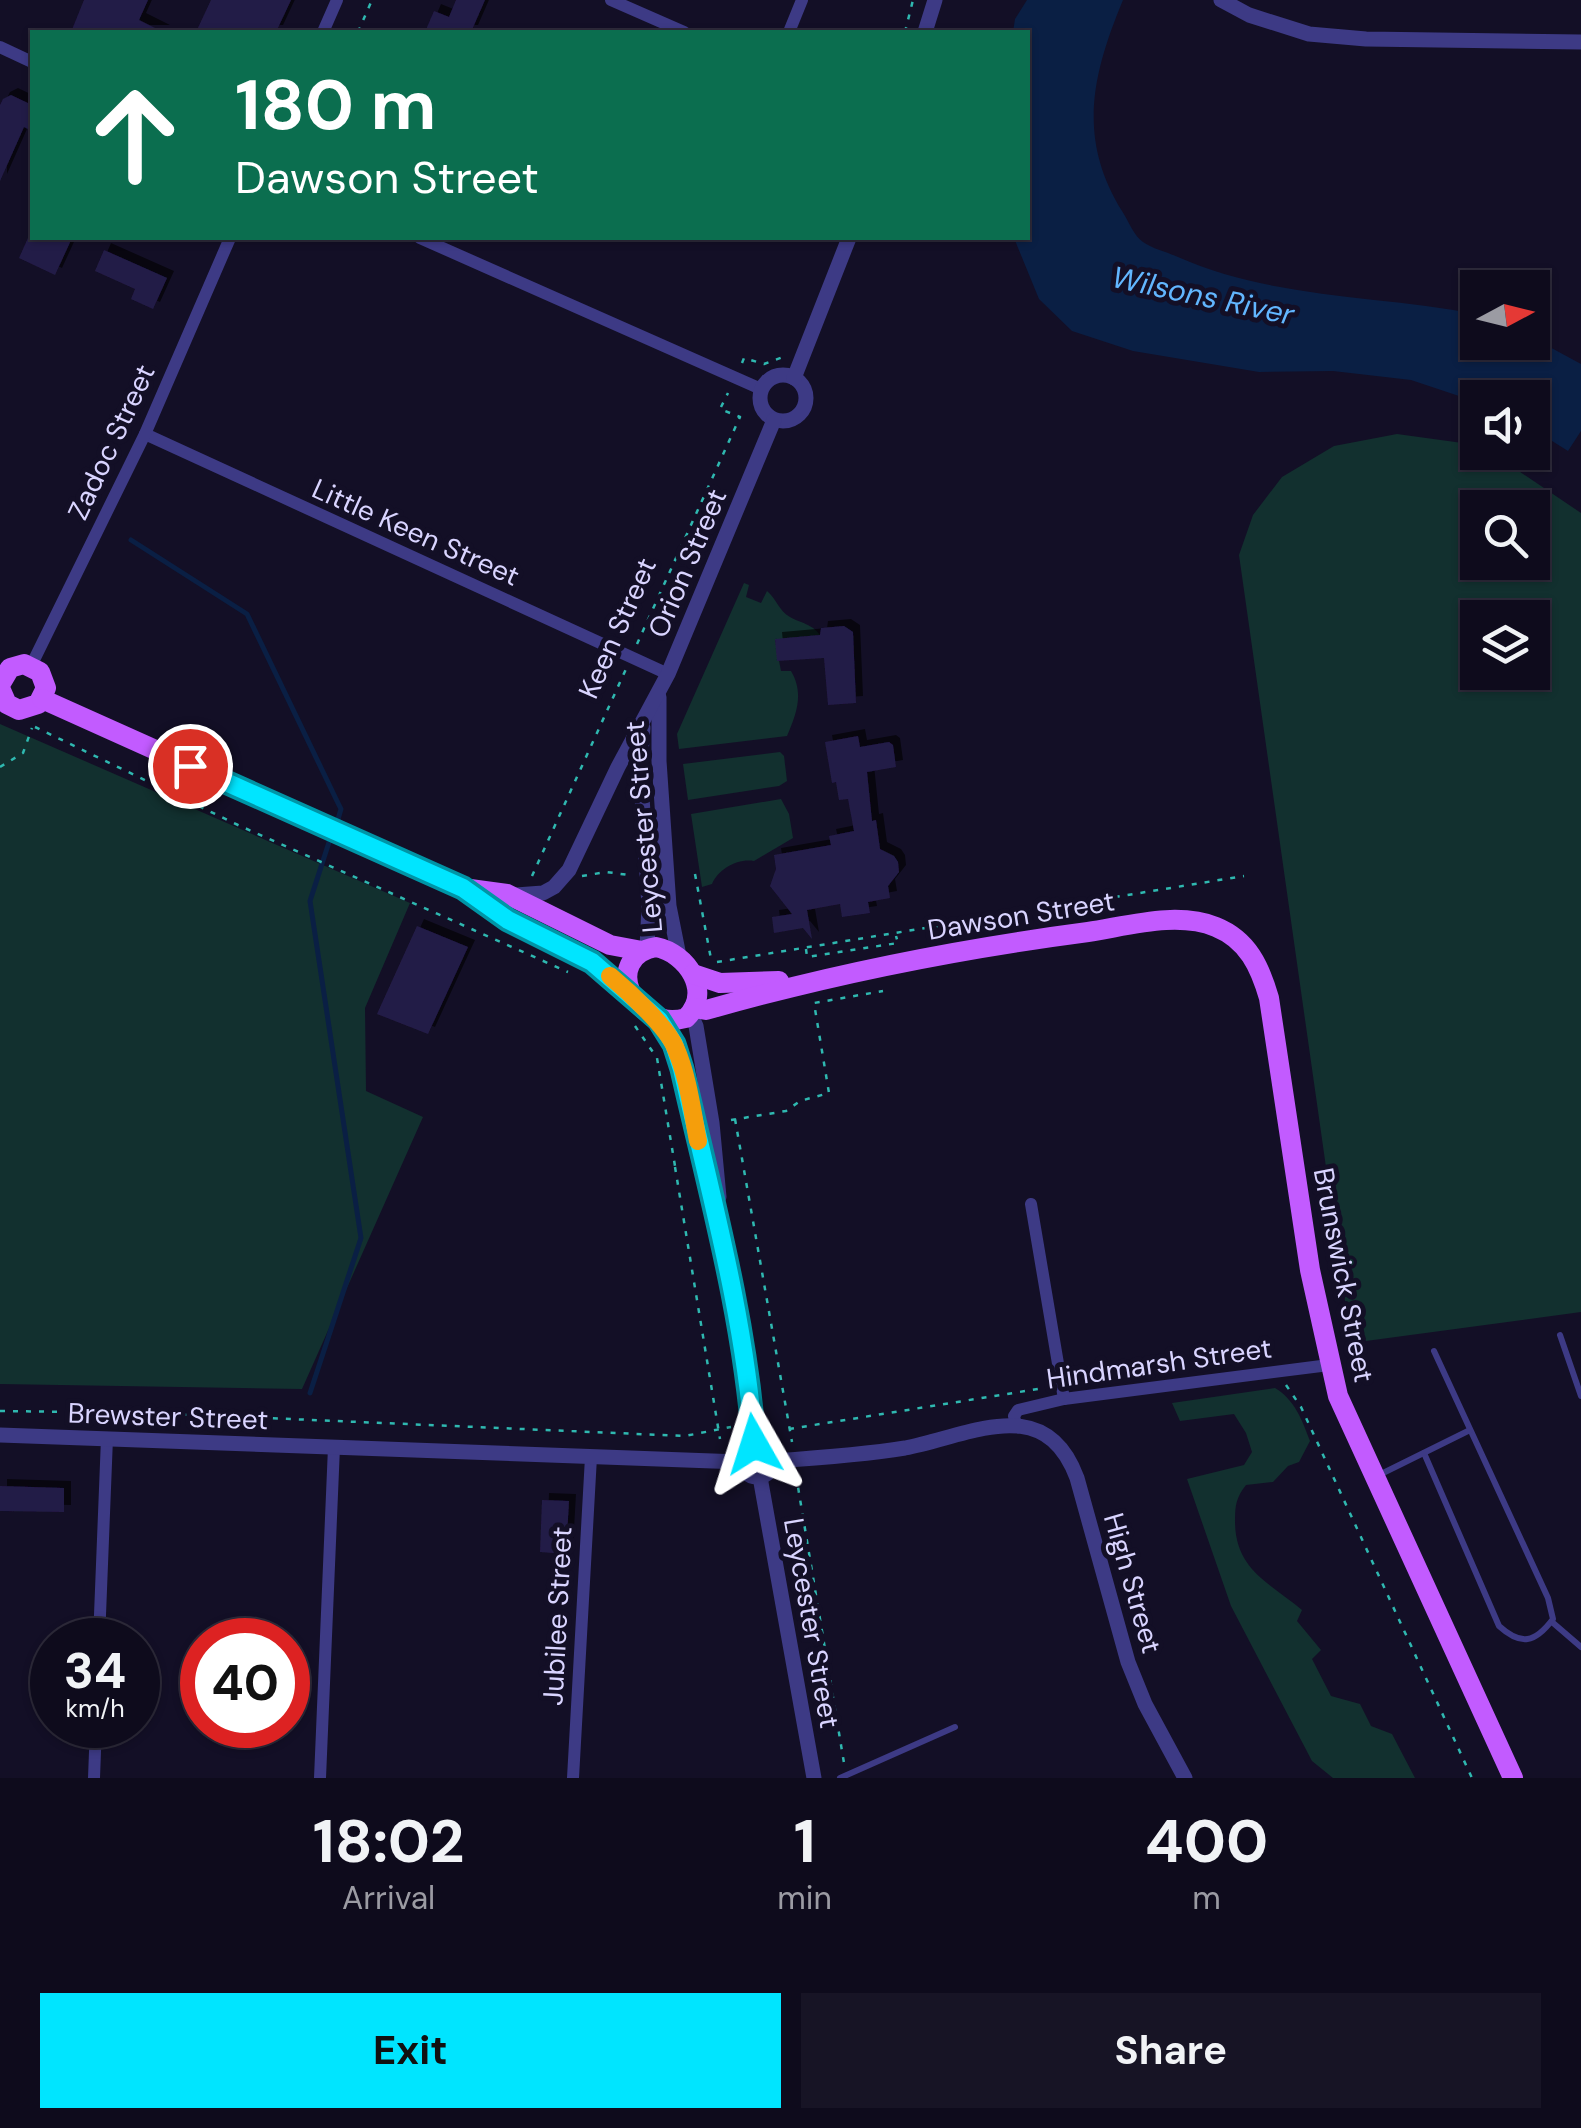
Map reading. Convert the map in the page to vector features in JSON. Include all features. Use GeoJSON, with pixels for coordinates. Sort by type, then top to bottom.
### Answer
{"type":"FeatureCollection","features":[{"type":"Feature","properties":{"kind":"main road"},"geometry":{"type":"LineString","coordinates":[[31,666],[43,677],[46,688],[42,699],[32,708],[20,710],[7,704],[0,683],[10,668],[31,666]]}},
{"type":"Feature","properties":{"kind":"main road"},"geometry":{"type":"LineString","coordinates":[[42,699],[463,888],[508,920],[592,962],[659,1020],[676,1021],[692,1011],[697,991],[693,974],[679,956],[665,948],[610,945],[507,894],[463,888]]}},
{"type":"Feature","properties":{"kind":"main road","name":"Dawson Street"},"geometry":{"type":"LineString","coordinates":[[692,1011],[816,979],[962,949],[1156,922],[1198,922],[1233,937]]}},
{"type":"Feature","properties":{"kind":"main road","name":"Brunswick Street"},"geometry":{"type":"LineString","coordinates":[[1233,937],[1260,968],[1268,998],[1310,1270],[1329,1365],[1350,1427],[1513,1778]]}},
{"type":"Feature","properties":{"kind":"main road"},"geometry":{"type":"LineString","coordinates":[[632,996],[628,973],[634,959],[645,949]]}},
{"type":"Feature","properties":{"kind":"main road","name":"Dawson Street"},"geometry":{"type":"LineString","coordinates":[[693,974],[720,983],[816,979]]}},
{"type":"Feature","properties":{"kind":"street"},"geometry":{"type":"LineString","coordinates":[[324,30],[337,0]]}},
{"type":"Feature","properties":{"kind":"street"},"geometry":{"type":"LineString","coordinates":[[611,0],[679,30]]}},
{"type":"Feature","properties":{"kind":"street"},"geometry":{"type":"LineString","coordinates":[[791,30],[802,0]]}},
{"type":"Feature","properties":{"kind":"street"},"geometry":{"type":"LineString","coordinates":[[926,30],[935,0]]}},
{"type":"Feature","properties":{"kind":"street"},"geometry":{"type":"LineString","coordinates":[[1221,0],[1250,15],[1309,34],[1366,40],[1581,42]]}},
{"type":"Feature","properties":{"kind":"street"},"geometry":{"type":"LineString","coordinates":[[0,47],[30,61]]}},
{"type":"Feature","properties":{"kind":"street","name":"Zadoc Street"},"geometry":{"type":"LineString","coordinates":[[31,666],[144,434],[229,240]]}},
{"type":"Feature","properties":{"kind":"street"},"geometry":{"type":"LineString","coordinates":[[425,240],[761,389]]}},
{"type":"Feature","properties":{"kind":"street"},"geometry":{"type":"LineString","coordinates":[[794,378],[847,240]]}},
{"type":"Feature","properties":{"kind":"street"},"geometry":{"type":"LineString","coordinates":[[778,375],[794,378],[805,393],[804,408],[793,420],[774,420],[762,408],[761,389],[767,380],[778,375]]}},
{"type":"Feature","properties":{"kind":"street","name":"Orion Street"},"geometry":{"type":"LineString","coordinates":[[507,894],[543,893],[563,879],[668,674],[774,420]]}},
{"type":"Feature","properties":{"kind":"street","name":"Little Keen Street"},"geometry":{"type":"LineString","coordinates":[[144,434],[668,674]]}},
{"type":"Feature","properties":{"kind":"street","name":"Leycester Street"},"geometry":{"type":"LineString","coordinates":[[659,693],[659,761],[670,906],[679,956]]}},
{"type":"Feature","properties":{"kind":"street","name":"Orion Street"},"geometry":{"type":"LineString","coordinates":[[643,724],[640,766],[649,906],[645,949]]}},
{"type":"Feature","properties":{"kind":"street"},"geometry":{"type":"LineString","coordinates":[[692,1011],[712,1122],[721,1231]]}},
{"type":"Feature","properties":{"kind":"street"},"geometry":{"type":"LineString","coordinates":[[659,1020],[674,1044],[682,1069],[721,1231],[754,1444]]}},
{"type":"Feature","properties":{"kind":"street"},"geometry":{"type":"LineString","coordinates":[[1031,1204],[1064,1399]]}},
{"type":"Feature","properties":{"kind":"street","name":"Hindmarsh Street"},"geometry":{"type":"LineString","coordinates":[[774,1462],[908,1447],[992,1426],[1016,1425],[1018,1410],[1064,1399],[1329,1365]]}},
{"type":"Feature","properties":{"kind":"street","name":"High Street"},"geometry":{"type":"LineString","coordinates":[[1016,1425],[1044,1432],[1071,1460],[1128,1662],[1145,1704],[1185,1778]]}},
{"type":"Feature","properties":{"kind":"street","name":"Brewster Street"},"geometry":{"type":"LineString","coordinates":[[0,1435],[334,1447]]}},
{"type":"Feature","properties":{"kind":"street"},"geometry":{"type":"LineString","coordinates":[[100,1618],[106,1438]]}},
{"type":"Feature","properties":{"kind":"street"},"geometry":{"type":"LineString","coordinates":[[754,1444],[770,1448],[774,1462],[768,1474],[760,1477],[745,1472],[740,1462],[745,1448],[754,1444]]}},
{"type":"Feature","properties":{"kind":"street"},"geometry":{"type":"LineString","coordinates":[[320,1778],[334,1447],[740,1462]]}},
{"type":"Feature","properties":{"kind":"street","name":"Jubilee Street"},"geometry":{"type":"LineString","coordinates":[[573,1778],[590,1458]]}},
{"type":"Feature","properties":{"kind":"street","name":"Leycester Street"},"geometry":{"type":"LineString","coordinates":[[760,1477],[814,1778]]}},
{"type":"Feature","properties":{"kind":"street"},"geometry":{"type":"LineString","coordinates":[[94,1778],[95,1748]]}},
{"type":"Feature","properties":{"kind":"lane"},"geometry":{"type":"LineString","coordinates":[[1560,1336],[1581,1396]]}},
{"type":"Feature","properties":{"kind":"lane"},"geometry":{"type":"LineString","coordinates":[[1434,1352],[1548,1598],[1552,1622],[1581,1647]]}},
{"type":"Feature","properties":{"kind":"lane"},"geometry":{"type":"LineString","coordinates":[[1373,1478],[1470,1430]]}},
{"type":"Feature","properties":{"kind":"lane"},"geometry":{"type":"LineString","coordinates":[[1424,1452],[1499,1626],[1512,1638],[1527,1640],[1540,1635],[1552,1622]]}},
{"type":"Feature","properties":{"kind":"lane"},"geometry":{"type":"LineString","coordinates":[[843,1777],[955,1727]]}},
{"type":"Feature","properties":{"kind":"path"},"geometry":{"type":"LineString","coordinates":[[359,30],[372,0]]}},
{"type":"Feature","properties":{"kind":"path"},"geometry":{"type":"LineString","coordinates":[[905,30],[912,0]]}},
{"type":"Feature","properties":{"kind":"path"},"geometry":{"type":"LineString","coordinates":[[744,358],[764,364],[785,356]]}},
{"type":"Feature","properties":{"kind":"path","name":"Keen Street"},"geometry":{"type":"LineString","coordinates":[[531,879],[740,418],[720,409]]}},
{"type":"Feature","properties":{"kind":"path"},"geometry":{"type":"LineString","coordinates":[[0,768],[22,753],[33,726],[324,864],[568,972]]}},
{"type":"Feature","properties":{"kind":"path"},"geometry":{"type":"LineString","coordinates":[[577,874],[629,875]]}},
{"type":"Feature","properties":{"kind":"path"},"geometry":{"type":"LineString","coordinates":[[696,874],[709,955],[714,962],[1244,876]]}},
{"type":"Feature","properties":{"kind":"path"},"geometry":{"type":"LineString","coordinates":[[806,948],[807,957],[875,947],[898,943],[896,933]]}},
{"type":"Feature","properties":{"kind":"path"},"geometry":{"type":"LineString","coordinates":[[792,1444],[733,1119],[786,1111],[800,1101],[828,1094],[814,1002],[883,991]]}},
{"type":"Feature","properties":{"kind":"path"},"geometry":{"type":"LineString","coordinates":[[630,1020],[657,1058],[720,1439]]}},
{"type":"Feature","properties":{"kind":"path"},"geometry":{"type":"LineString","coordinates":[[669,1130],[675,1129]]}},
{"type":"Feature","properties":{"kind":"path"},"geometry":{"type":"LineString","coordinates":[[1277,1372],[1301,1407],[1472,1778]]}},
{"type":"Feature","properties":{"kind":"path"},"geometry":{"type":"LineString","coordinates":[[790,1429],[1044,1388]]}},
{"type":"Feature","properties":{"kind":"path"},"geometry":{"type":"LineString","coordinates":[[0,1411],[150,1413],[685,1436],[732,1428]]}},
{"type":"Feature","properties":{"kind":"path"},"geometry":{"type":"LineString","coordinates":[[796,1474],[843,1777]]}},
{"type":"Feature","properties":{"kind":"green space"},"geometry":{"type":"Polygon","coordinates":[[[1397,434],[1460,443],[1460,470],[1517,470],[1547,490],[1460,490],[1460,580],[1550,580],[1550,492],[1581,513],[1581,1312],[1351,1343],[1239,555],[1253,515],[1282,477],[1334,446],[1397,434]]]}},
{"type":"Feature","properties":{"kind":"green space"},"geometry":{"type":"Polygon","coordinates":[[[744,583],[749,585],[746,597],[761,603],[767,591],[786,614],[820,635],[775,640],[781,671],[791,671],[797,687],[798,703],[791,728],[787,736],[679,749],[677,734],[744,583]]]}},
{"type":"Feature","properties":{"kind":"green space"},"geometry":{"type":"Polygon","coordinates":[[[0,724],[410,903],[365,1008],[366,1091],[423,1117],[302,1389],[0,1384],[0,724]]]}},
{"type":"Feature","properties":{"kind":"green space"},"geometry":{"type":"Polygon","coordinates":[[[780,752],[787,781],[779,786],[688,800],[683,764],[780,752]]]}},
{"type":"Feature","properties":{"kind":"green space"},"geometry":{"type":"Polygon","coordinates":[[[781,799],[789,814],[793,838],[754,861],[729,866],[712,884],[702,887],[691,814],[781,799]]]}},
{"type":"Feature","properties":{"kind":"green space"},"geometry":{"type":"Polygon","coordinates":[[[1275,1388],[1293,1405],[1310,1441],[1299,1462],[1288,1466],[1273,1482],[1246,1485],[1235,1515],[1241,1551],[1256,1573],[1302,1610],[1297,1621],[1321,1650],[1312,1659],[1331,1696],[1360,1704],[1371,1726],[1392,1734],[1415,1778],[1333,1778],[1312,1761],[1231,1606],[1187,1479],[1244,1465],[1252,1452],[1234,1414],[1180,1421],[1172,1403],[1275,1388]]]}},
{"type":"Feature","properties":{"kind":"water","name":"Wilsons River"},"geometry":{"type":"Polygon","coordinates":[[[1027,0],[1123,0],[1097,80],[1094,132],[1108,184],[1140,239],[1214,271],[1251,281],[1460,311],[1460,360],[1550,360],[1550,347],[1581,364],[1581,431],[1568,451],[1550,440],[1550,380],[1460,380],[1460,396],[1411,380],[1333,371],[1259,372],[1133,351],[1072,331],[1039,299],[1015,240],[1030,240],[1030,30],[1013,30],[1015,19],[1027,0]]]}},
{"type":"Feature","properties":{"kind":"building"},"geometry":{"type":"Polygon","coordinates":[[[84,0],[148,0],[139,20],[159,30],[72,30],[84,0]]]}},
{"type":"Feature","properties":{"kind":"building"},"geometry":{"type":"Polygon","coordinates":[[[211,0],[291,0],[277,30],[197,30],[211,0]]]}},
{"type":"Feature","properties":{"kind":"building"},"geometry":{"type":"Polygon","coordinates":[[[456,0],[485,0],[472,30],[426,30],[434,11],[449,17],[456,0]]]}},
{"type":"Feature","properties":{"kind":"building"},"geometry":{"type":"Polygon","coordinates":[[[11,95],[30,104],[30,130],[24,127],[0,181],[0,105],[11,95]]]}},
{"type":"Feature","properties":{"kind":"building"},"geometry":{"type":"Polygon","coordinates":[[[28,238],[71,240],[55,275],[19,258],[28,238]]]}},
{"type":"Feature","properties":{"kind":"building"},"geometry":{"type":"Polygon","coordinates":[[[104,250],[167,278],[153,309],[131,299],[135,289],[95,271],[104,250]]]}},
{"type":"Feature","properties":{"kind":"building"},"geometry":{"type":"Polygon","coordinates":[[[844,626],[853,632],[856,703],[828,705],[824,658],[777,661],[775,639],[820,635],[821,628],[844,626]]]}},
{"type":"Feature","properties":{"kind":"building"},"geometry":{"type":"Polygon","coordinates":[[[858,736],[860,747],[889,742],[893,745],[896,767],[867,772],[872,821],[876,820],[880,849],[898,862],[899,872],[888,886],[890,898],[868,902],[870,913],[842,917],[840,904],[807,910],[812,939],[803,928],[774,933],[772,917],[792,914],[770,886],[776,869],[774,855],[831,845],[829,836],[854,831],[848,799],[839,800],[836,782],[832,783],[825,742],[858,736]]]}},
{"type":"Feature","properties":{"kind":"building"},"geometry":{"type":"Polygon","coordinates":[[[417,926],[468,947],[428,1034],[377,1014],[417,926]]]}},
{"type":"Feature","properties":{"kind":"building"},"geometry":{"type":"Polygon","coordinates":[[[0,1486],[64,1488],[64,1512],[0,1511],[0,1486]]]}},
{"type":"Feature","properties":{"kind":"building"},"geometry":{"type":"Polygon","coordinates":[[[542,1500],[569,1501],[566,1554],[540,1552],[542,1500]]]}},
{"type":"Feature","properties":{"kind":"waterway"},"geometry":{"type":"LineString","coordinates":[[131,540],[247,614],[341,809],[336,826]]}},
{"type":"Feature","properties":{"kind":"waterway"},"geometry":{"type":"LineString","coordinates":[[310,1393],[361,1238],[310,901],[331,836]]}},
{"type":"Feature","properties":{"kind":"slow traffic"},"geometry":{"type":"LineString","coordinates":[[610,976],[659,1020],[674,1044],[698,1141]]}},
{"type":"Feature","properties":{"kind":"route"},"geometry":{"type":"LineString","coordinates":[[190,766],[463,888],[508,920],[592,962],[659,1020],[674,1044],[682,1069],[721,1231],[754,1444]]}}]}
